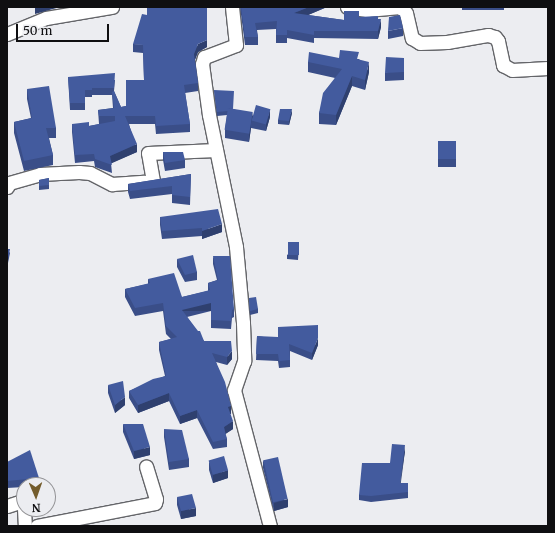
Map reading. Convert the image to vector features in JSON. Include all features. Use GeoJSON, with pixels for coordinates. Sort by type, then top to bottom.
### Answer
{"type":"FeatureCollection","features":[{"type":"Feature","properties":{"kind":"street"},"geometry":{"type":"LineString","coordinates":[[7,34],[46,18],[112,7]]}},
{"type":"Feature","properties":{"kind":"street"},"geometry":{"type":"LineString","coordinates":[[232,7],[236,45],[204,57],[202,64],[216,150],[236,247],[244,323],[244,361],[234,390],[270,526]]}},
{"type":"Feature","properties":{"kind":"street"},"geometry":{"type":"LineString","coordinates":[[347,7],[367,10],[400,7],[406,13],[412,38],[420,43],[447,42],[488,35],[495,37],[498,41],[503,65],[512,70],[548,68]]}},
{"type":"Feature","properties":{"kind":"street"},"geometry":{"type":"LineString","coordinates":[[153,181],[148,153],[216,150]]}},
{"type":"Feature","properties":{"kind":"street"},"geometry":{"type":"LineString","coordinates":[[8,182],[40,174],[79,172],[122,185],[166,179]]}},
{"type":"Feature","properties":{"kind":"street"},"geometry":{"type":"LineString","coordinates":[[37,526],[155,503],[156,499],[146,466]]}},
{"type":"Feature","properties":{"kind":"building"},"geometry":{"type":"Polygon","coordinates":[[[147,7],[207,7],[207,40],[198,44],[194,54],[198,83],[184,85],[190,124],[156,126],[155,116],[125,116],[137,144],[110,156],[112,165],[95,159],[94,154],[75,155],[72,124],[89,122],[89,126],[115,121],[115,116],[99,116],[98,110],[114,108],[112,92],[114,91],[121,107],[126,106],[126,80],[144,80],[143,45],[133,44],[142,14],[147,15],[147,7]]]}},
{"type":"Feature","properties":{"kind":"building"},"geometry":{"type":"Polygon","coordinates":[[[241,7],[309,7],[294,13],[344,20],[344,11],[359,11],[359,17],[378,16],[378,19],[381,19],[378,31],[314,31],[314,35],[287,30],[287,35],[276,35],[277,21],[255,23],[258,37],[245,37],[241,7]]]}},
{"type":"Feature","properties":{"kind":"building"},"geometry":{"type":"Polygon","coordinates":[[[400,15],[403,28],[388,31],[389,17],[400,15]]]}},
{"type":"Feature","properties":{"kind":"building"},"geometry":{"type":"Polygon","coordinates":[[[340,50],[359,52],[357,59],[369,62],[365,80],[352,76],[336,115],[319,113],[323,93],[342,69],[308,62],[309,52],[339,58],[340,50]]]}},
{"type":"Feature","properties":{"kind":"building"},"geometry":{"type":"Polygon","coordinates":[[[386,57],[404,58],[404,72],[385,73],[386,57]]]}},
{"type":"Feature","properties":{"kind":"building"},"geometry":{"type":"Polygon","coordinates":[[[115,73],[114,88],[92,88],[92,90],[85,90],[85,103],[70,103],[68,77],[115,73]]]}},
{"type":"Feature","properties":{"kind":"building"},"geometry":{"type":"Polygon","coordinates":[[[49,86],[56,128],[46,128],[53,155],[24,161],[14,122],[32,118],[27,89],[49,86]]]}},
{"type":"Feature","properties":{"kind":"building"},"geometry":{"type":"Polygon","coordinates":[[[214,90],[234,91],[233,109],[228,108],[228,111],[217,112],[214,90]]]}},
{"type":"Feature","properties":{"kind":"building"},"geometry":{"type":"Polygon","coordinates":[[[256,105],[270,109],[266,125],[252,120],[256,105]]]}},
{"type":"Feature","properties":{"kind":"building"},"geometry":{"type":"Polygon","coordinates":[[[228,108],[253,112],[249,134],[225,130],[228,108]]]}},
{"type":"Feature","properties":{"kind":"building"},"geometry":{"type":"Polygon","coordinates":[[[280,109],[292,109],[289,121],[278,120],[280,109]]]}},
{"type":"Feature","properties":{"kind":"building"},"geometry":{"type":"Polygon","coordinates":[[[438,141],[456,141],[456,159],[438,159],[438,141]]]}},
{"type":"Feature","properties":{"kind":"building"},"geometry":{"type":"Polygon","coordinates":[[[163,152],[183,152],[185,160],[165,163],[163,152]]]}},
{"type":"Feature","properties":{"kind":"building"},"geometry":{"type":"Polygon","coordinates":[[[191,174],[190,197],[172,195],[172,186],[130,191],[128,184],[191,174]]]}},
{"type":"Feature","properties":{"kind":"building"},"geometry":{"type":"Polygon","coordinates":[[[49,178],[49,185],[39,186],[39,180],[49,178]]]}},
{"type":"Feature","properties":{"kind":"building"},"geometry":{"type":"Polygon","coordinates":[[[218,209],[222,224],[202,231],[202,228],[162,231],[160,217],[218,209]]]}},
{"type":"Feature","properties":{"kind":"building"},"geometry":{"type":"Polygon","coordinates":[[[288,242],[299,242],[299,255],[288,255],[288,242]]]}},
{"type":"Feature","properties":{"kind":"building"},"geometry":{"type":"Polygon","coordinates":[[[7,249],[10,249],[8,259],[7,259],[7,249]]]}},
{"type":"Feature","properties":{"kind":"building"},"geometry":{"type":"Polygon","coordinates":[[[193,255],[197,272],[185,275],[177,259],[193,255]]]}},
{"type":"Feature","properties":{"kind":"building"},"geometry":{"type":"Polygon","coordinates":[[[213,256],[230,256],[234,309],[232,310],[231,321],[211,320],[211,303],[182,310],[198,331],[200,331],[204,341],[231,341],[232,351],[227,357],[212,353],[225,382],[231,406],[228,407],[233,421],[224,427],[227,439],[213,442],[197,410],[180,416],[169,393],[138,405],[129,391],[153,379],[166,376],[159,342],[177,337],[166,326],[163,303],[135,308],[125,289],[150,283],[148,279],[174,273],[182,297],[210,290],[208,283],[218,280],[213,256]]]}},
{"type":"Feature","properties":{"kind":"building"},"geometry":{"type":"Polygon","coordinates":[[[256,297],[258,309],[250,311],[249,298],[256,297]]]}},
{"type":"Feature","properties":{"kind":"building"},"geometry":{"type":"Polygon","coordinates":[[[318,325],[318,338],[312,353],[289,344],[290,360],[279,361],[278,354],[256,354],[257,336],[278,337],[278,327],[318,325]]]}},
{"type":"Feature","properties":{"kind":"building"},"geometry":{"type":"Polygon","coordinates":[[[123,381],[125,397],[115,405],[108,385],[123,381]]]}},
{"type":"Feature","properties":{"kind":"building"},"geometry":{"type":"Polygon","coordinates":[[[123,424],[143,424],[150,447],[134,451],[123,424]]]}},
{"type":"Feature","properties":{"kind":"building"},"geometry":{"type":"Polygon","coordinates":[[[164,429],[182,430],[189,459],[169,462],[164,429]]]}},
{"type":"Feature","properties":{"kind":"building"},"geometry":{"type":"Polygon","coordinates":[[[392,444],[405,445],[400,483],[408,483],[408,492],[371,496],[359,495],[362,463],[390,463],[392,444]]]}},
{"type":"Feature","properties":{"kind":"building"},"geometry":{"type":"Polygon","coordinates":[[[30,450],[39,477],[16,477],[16,480],[7,481],[7,462],[30,450]]]}},
{"type":"Feature","properties":{"kind":"building"},"geometry":{"type":"Polygon","coordinates":[[[224,456],[228,470],[213,475],[209,460],[224,456]]]}},
{"type":"Feature","properties":{"kind":"building"},"geometry":{"type":"Polygon","coordinates":[[[278,457],[288,499],[273,502],[263,460],[278,457]]]}},
{"type":"Feature","properties":{"kind":"building"},"geometry":{"type":"Polygon","coordinates":[[[192,494],[196,508],[181,511],[177,497],[192,494]]]}}]}
